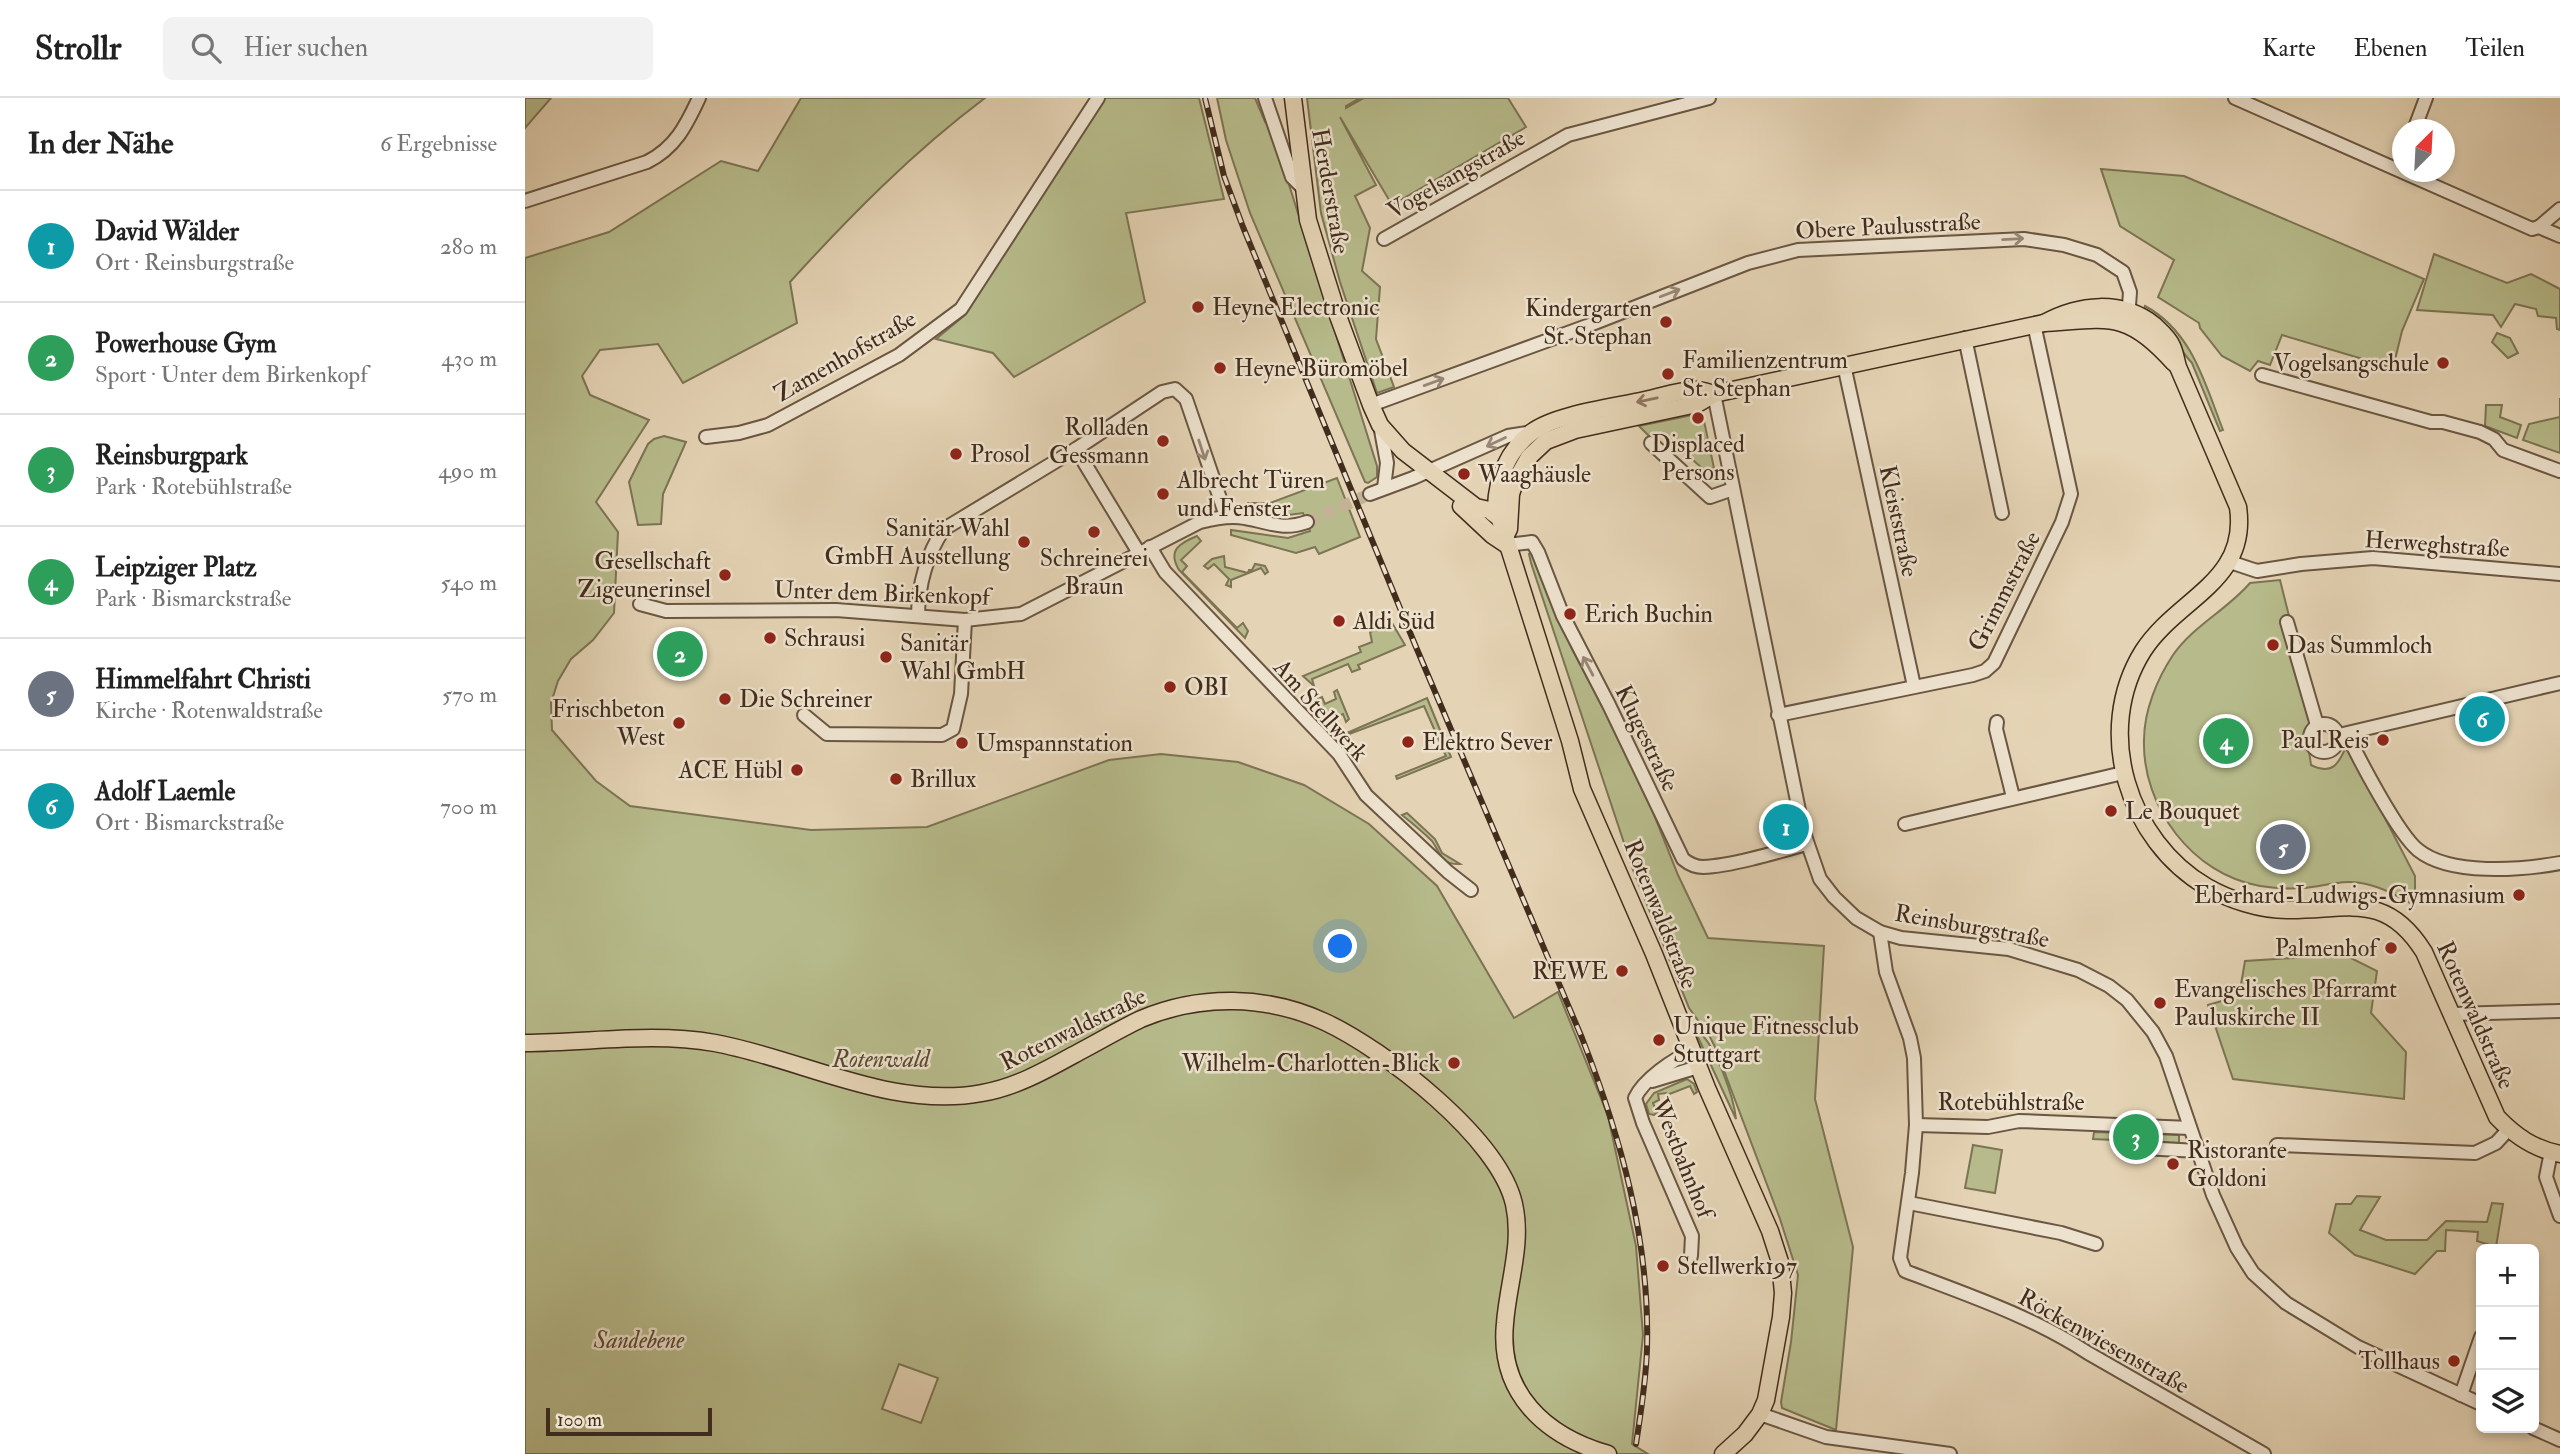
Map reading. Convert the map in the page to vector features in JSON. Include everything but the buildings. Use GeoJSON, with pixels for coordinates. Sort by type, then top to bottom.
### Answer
{"type":"FeatureCollection","features":[{"type":"Feature","properties":{"kind":"main road","name":"Herderstraße"},"geometry":{"type":"LineString","coordinates":[[1293,98],[1303,188],[1317,251],[1370,405],[1380,425],[1403,451],[1476,507],[1494,511]]}},
{"type":"Feature","properties":{"kind":"main road","name":"Rotenwaldstraße"},"geometry":{"type":"LineString","coordinates":[[1506,541],[1511,494],[1525,463],[1546,441],[1603,417],[1694,390],[1714,394],[1965,338],[2039,324],[2128,317],[2178,367],[2238,507],[2239,530],[2230,562],[2208,587],[2151,640],[2135,667],[2126,690],[2121,719],[2123,773],[2138,813],[2157,844],[2174,864],[2220,894],[2252,905],[2285,910],[2360,906],[2391,918],[2414,936],[2424,952],[2497,1117],[2529,1144],[2555,1153]]}},
{"type":"Feature","properties":{"kind":"main road","name":"Rotenwaldstraße"},"geometry":{"type":"LineString","coordinates":[[1603,417],[1560,419],[1532,432],[1519,444],[1505,465],[1499,478],[1494,511],[1570,741],[1582,789],[1770,1231],[1780,1262],[1783,1293],[1769,1390],[1760,1414],[1745,1434],[1723,1454]]}},
{"type":"Feature","properties":{"kind":"main road"},"geometry":{"type":"LineString","coordinates":[[1451,489],[1461,505],[1492,535],[1506,541]]}},
{"type":"Feature","properties":{"kind":"main road"},"geometry":{"type":"LineString","coordinates":[[1494,511],[1511,494]]}},
{"type":"Feature","properties":{"kind":"main road","name":"Rotenwaldstraße"},"geometry":{"type":"LineString","coordinates":[[525,1043],[659,1037],[688,1039],[719,1044],[910,1095],[963,1096],[994,1091],[1025,1080],[1139,1020],[1174,1007],[1234,1000],[1268,1004],[1305,1014],[1341,1031],[1385,1058],[1423,1088],[1489,1155],[1509,1188],[1518,1225],[1504,1325],[1506,1355],[1515,1381],[1535,1414],[1553,1430],[1575,1444],[1608,1454]]}},
{"type":"Feature","properties":{"kind":"street"},"geometry":{"type":"LineString","coordinates":[[525,201],[647,162],[661,155],[681,135],[699,98]]}},
{"type":"Feature","properties":{"kind":"street","name":"Zamenhofstraße"},"geometry":{"type":"LineString","coordinates":[[706,437],[739,433],[768,425],[899,355],[961,309],[1098,98]]}},
{"type":"Feature","properties":{"kind":"street"},"geometry":{"type":"LineString","coordinates":[[1265,98],[1291,177],[1303,188]]}},
{"type":"Feature","properties":{"kind":"street","name":"Vogelsangstraße"},"geometry":{"type":"LineString","coordinates":[[1384,239],[1568,135],[1709,98]]}},
{"type":"Feature","properties":{"kind":"street"},"geometry":{"type":"LineString","coordinates":[[2237,98],[2392,161]]}},
{"type":"Feature","properties":{"kind":"street"},"geometry":{"type":"LineString","coordinates":[[2418,119],[2426,98]]}},
{"type":"Feature","properties":{"kind":"street"},"geometry":{"type":"LineString","coordinates":[[2437,182],[2532,229],[2539,227],[2560,209]]}},
{"type":"Feature","properties":{"kind":"street"},"geometry":{"type":"LineString","coordinates":[[2539,227],[2560,236]]}},
{"type":"Feature","properties":{"kind":"street","name":"Obere Paulusstraße"},"geometry":{"type":"LineString","coordinates":[[1370,405],[1748,263],[1798,250],[2024,239],[2046,242],[2097,256],[2123,272],[2129,285],[2128,317]]}},
{"type":"Feature","properties":{"kind":"street","name":"Grimmstraße"},"geometry":{"type":"LineString","coordinates":[[1778,715],[1973,675],[1985,671],[1994,663],[2062,522],[2071,494],[2039,324]]}},
{"type":"Feature","properties":{"kind":"street"},"geometry":{"type":"LineString","coordinates":[[1965,338],[2002,513]]}},
{"type":"Feature","properties":{"kind":"street","name":"Kleiststraße"},"geometry":{"type":"LineString","coordinates":[[1844,365],[1913,686]]}},
{"type":"Feature","properties":{"kind":"street"},"geometry":{"type":"LineString","coordinates":[[2262,375],[2431,422],[2443,422],[2480,432],[2494,439],[2503,450],[2560,471]]}},
{"type":"Feature","properties":{"kind":"street"},"geometry":{"type":"LineString","coordinates":[[918,616],[918,596],[933,547],[944,528],[1076,449],[1162,392],[1175,389],[1186,399],[1226,516]]}},
{"type":"Feature","properties":{"kind":"street","name":"Reinsburgstraße"},"geometry":{"type":"LineString","coordinates":[[1714,394],[1806,844],[1820,879],[1856,918],[1880,932],[1901,938],[2009,949],[2078,970],[2109,986],[2127,1000],[2153,1032],[2166,1056],[2213,1195],[2237,1248],[2253,1273],[2300,1312],[2358,1347],[2476,1402]]}},
{"type":"Feature","properties":{"kind":"street"},"geometry":{"type":"LineString","coordinates":[[1380,425],[1387,463],[1384,488]]}},
{"type":"Feature","properties":{"kind":"street","name":"Rotenwaldstraße"},"geometry":{"type":"LineString","coordinates":[[1429,471],[1508,436],[1532,432]]}},
{"type":"Feature","properties":{"kind":"street"},"geometry":{"type":"LineString","coordinates":[[1651,443],[1710,497],[1733,489]]}},
{"type":"Feature","properties":{"kind":"street","name":"Am Stellwerk"},"geometry":{"type":"LineString","coordinates":[[1076,449],[1145,550],[1339,754],[1366,795],[1471,890]]}},
{"type":"Feature","properties":{"kind":"street"},"geometry":{"type":"LineString","coordinates":[[1370,494],[1429,471]]}},
{"type":"Feature","properties":{"kind":"street","name":"Unter dem Birkenkopf"},"geometry":{"type":"LineString","coordinates":[[640,604],[666,611],[836,610],[965,620],[1021,614],[1200,522],[1226,516],[1244,517],[1291,528],[1307,523]]}},
{"type":"Feature","properties":{"kind":"street","name":"Klugestraße"},"geometry":{"type":"LineString","coordinates":[[1506,541],[1532,542],[1538,552],[1563,616],[1683,859],[1692,865],[1703,867],[1806,844]]}},
{"type":"Feature","properties":{"kind":"street","name":"Herweghstraße"},"geometry":{"type":"LineString","coordinates":[[2230,562],[2257,571],[2373,558],[2560,574]]}},
{"type":"Feature","properties":{"kind":"street"},"geometry":{"type":"LineString","coordinates":[[804,715],[827,734],[942,735],[953,729],[961,694],[965,620]]}},
{"type":"Feature","properties":{"kind":"street"},"geometry":{"type":"LineString","coordinates":[[2287,622],[2317,725]]}},
{"type":"Feature","properties":{"kind":"street"},"geometry":{"type":"LineString","coordinates":[[2560,684],[2343,735],[2329,751],[2315,749],[2310,742],[2312,729],[2322,723],[2333,726],[2343,735],[2404,834],[2417,849],[2434,860],[2489,869],[2560,863]]}},
{"type":"Feature","properties":{"kind":"street"},"geometry":{"type":"LineString","coordinates":[[1997,722],[1996,729],[2013,797]]}},
{"type":"Feature","properties":{"kind":"street"},"geometry":{"type":"LineString","coordinates":[[1905,824],[2123,773]]}},
{"type":"Feature","properties":{"kind":"street","name":"Röckenwiesenstraße"},"geometry":{"type":"LineString","coordinates":[[1880,932],[1886,972],[1910,1038],[1914,1058],[1916,1125],[1909,1203],[1900,1258],[1905,1271],[1985,1300],[2061,1335],[2264,1454]]}},
{"type":"Feature","properties":{"kind":"street"},"geometry":{"type":"LineString","coordinates":[[2452,1014],[2560,1011]]}},
{"type":"Feature","properties":{"kind":"street","name":"Westbahnhof"},"geometry":{"type":"LineString","coordinates":[[1691,1256],[1692,1236],[1635,1098],[1641,1086],[1695,1060]]}},
{"type":"Feature","properties":{"kind":"street","name":"Rotebühlstraße"},"geometry":{"type":"LineString","coordinates":[[1916,1125],[1988,1127],[2019,1121],[2190,1128]]}},
{"type":"Feature","properties":{"kind":"street"},"geometry":{"type":"LineString","coordinates":[[2277,1145],[2475,1153],[2496,1143],[2508,1129]]}},
{"type":"Feature","properties":{"kind":"street"},"geometry":{"type":"LineString","coordinates":[[2123,1147],[2198,1151]]}},
{"type":"Feature","properties":{"kind":"street"},"geometry":{"type":"LineString","coordinates":[[2555,1153],[2546,1177],[2560,1216]]}},
{"type":"Feature","properties":{"kind":"street"},"geometry":{"type":"LineString","coordinates":[[1909,1203],[2061,1233],[2096,1244]]}},
{"type":"Feature","properties":{"kind":"street"},"geometry":{"type":"LineString","coordinates":[[2461,1395],[2476,1352]]}},
{"type":"Feature","properties":{"kind":"street"},"geometry":{"type":"LineString","coordinates":[[1760,1414],[1826,1437],[1950,1454]]}},
{"type":"Feature","properties":{"kind":"street"},"geometry":{"type":"LineString","coordinates":[[2539,1431],[2560,1440]]}},
{"type":"Feature","properties":{"kind":"green space"},"geometry":{"type":"Polygon","coordinates":[[[525,98],[551,98],[525,128],[525,98]]]}},
{"type":"Feature","properties":{"kind":"green space","name":"Rotenwald"},"geometry":{"type":"Polygon","coordinates":[[[801,98],[985,98],[933,140],[883,186],[790,282],[797,323],[683,383],[658,344],[600,350],[582,376],[590,395],[649,420],[596,502],[618,532],[614,613],[593,640],[571,659],[558,681],[551,703],[552,730],[596,781],[630,806],[811,830],[927,827],[1109,760],[1161,754],[1238,762],[1304,785],[1369,824],[1437,886],[1514,1018],[1558,992],[1608,1116],[1636,1246],[1643,1335],[1632,1444],[1648,1454],[525,1454],[525,258],[609,232],[721,161],[758,171],[801,98]],[[899,1364],[882,1409],[921,1423],[938,1378],[899,1364]]]}},
{"type":"Feature","properties":{"kind":"green space"},"geometry":{"type":"Polygon","coordinates":[[[1103,98],[1199,98],[1224,199],[1126,213],[1145,302],[1014,377],[993,353],[936,339],[966,314],[1103,98]]]}},
{"type":"Feature","properties":{"kind":"green space"},"geometry":{"type":"Polygon","coordinates":[[[1217,98],[1255,98],[1265,122],[1271,127],[1377,466],[1377,477],[1368,483],[1365,482],[1250,213],[1226,140],[1217,98]]]}},
{"type":"Feature","properties":{"kind":"green space"},"geometry":{"type":"Polygon","coordinates":[[[1307,98],[1360,98],[1346,108],[1364,98],[1508,98],[1526,127],[1392,205],[1340,117],[1376,185],[1355,196],[1370,228],[1362,271],[1380,287],[1376,339],[1394,387],[1377,393],[1340,282],[1321,213],[1307,98]]]}},
{"type":"Feature","properties":{"kind":"green space"},"geometry":{"type":"Polygon","coordinates":[[[2101,169],[2184,176],[2424,279],[2402,331],[2393,368],[2282,335],[2270,365],[2258,361],[2250,371],[2222,356],[2199,323],[2158,297],[2174,260],[2120,226],[2101,169]]]}},
{"type":"Feature","properties":{"kind":"green space"},"geometry":{"type":"Polygon","coordinates":[[[2434,254],[2507,283],[2531,274],[2560,289],[2560,330],[2557,329],[2556,318],[2538,316],[2536,309],[2515,304],[2501,327],[2493,315],[2417,310],[2434,254]]]}},
{"type":"Feature","properties":{"kind":"green space"},"geometry":{"type":"Polygon","coordinates":[[[2145,306],[2174,329],[2186,344],[2203,377],[2223,430],[2220,431],[2192,363],[2167,328],[2144,309],[2145,306]]]}},
{"type":"Feature","properties":{"kind":"green space"},"geometry":{"type":"Polygon","coordinates":[[[2497,333],[2510,338],[2518,353],[2508,358],[2492,342],[2497,333]]]}},
{"type":"Feature","properties":{"kind":"green space"},"geometry":{"type":"Polygon","coordinates":[[[2486,405],[2502,405],[2500,417],[2521,425],[2517,438],[2485,426],[2486,405]]]}},
{"type":"Feature","properties":{"kind":"green space"},"geometry":{"type":"Polygon","coordinates":[[[1697,414],[1702,416],[1704,421],[1714,468],[1704,470],[1663,433],[1652,439],[1639,426],[1697,414]]]}},
{"type":"Feature","properties":{"kind":"green space"},"geometry":{"type":"Polygon","coordinates":[[[2560,417],[2560,453],[2523,440],[2529,424],[2560,417]]]}},
{"type":"Feature","properties":{"kind":"green space"},"geometry":{"type":"Polygon","coordinates":[[[664,436],[686,442],[663,494],[661,524],[638,525],[629,482],[648,444],[664,436]]]}},
{"type":"Feature","properties":{"kind":"green space"},"geometry":{"type":"Polygon","coordinates":[[[1337,478],[1360,537],[1319,554],[1315,547],[1296,553],[1231,535],[1231,530],[1288,538],[1310,531],[1303,513],[1280,516],[1247,503],[1270,503],[1337,478]]]}},
{"type":"Feature","properties":{"kind":"green space"},"geometry":{"type":"Polygon","coordinates":[[[1197,536],[1201,541],[1181,560],[1187,566],[1182,572],[1237,628],[1243,623],[1248,631],[1245,638],[1179,570],[1174,557],[1177,548],[1197,536]]]}},
{"type":"Feature","properties":{"kind":"green space"},"geometry":{"type":"Polygon","coordinates":[[[1532,552],[1572,649],[1637,772],[1678,875],[1708,938],[1824,946],[1815,1099],[1853,1247],[1836,1430],[1782,1408],[1798,1275],[1780,1219],[1715,1047],[1689,1008],[1633,870],[1531,563],[1529,554],[1532,552]]]}},
{"type":"Feature","properties":{"kind":"green space"},"geometry":{"type":"Polygon","coordinates":[[[1224,556],[1225,567],[1248,573],[1255,564],[1265,566],[1268,572],[1265,574],[1261,568],[1231,580],[1231,587],[1226,585],[1229,579],[1214,564],[1208,569],[1204,566],[1212,559],[1224,556]]]}},
{"type":"Feature","properties":{"kind":"green space"},"geometry":{"type":"Polygon","coordinates":[[[2280,580],[2289,616],[2282,620],[2312,731],[2308,744],[2311,765],[2325,769],[2334,766],[2347,745],[2415,876],[2415,900],[2410,903],[2380,888],[2354,882],[2287,888],[2260,886],[2236,879],[2213,868],[2193,853],[2162,813],[2152,790],[2146,765],[2146,718],[2152,696],[2167,664],[2181,644],[2250,583],[2280,580]]]}},
{"type":"Feature","properties":{"kind":"green space"},"geometry":{"type":"Polygon","coordinates":[[[1392,623],[1405,645],[1358,665],[1360,669],[1352,672],[1348,664],[1312,679],[1314,686],[1303,676],[1361,652],[1359,647],[1372,642],[1370,632],[1392,623]]]}},
{"type":"Feature","properties":{"kind":"green space"},"geometry":{"type":"Polygon","coordinates":[[[1337,690],[1349,719],[1346,722],[1343,714],[1335,717],[1337,725],[1333,727],[1311,702],[1322,697],[1325,704],[1336,699],[1334,692],[1337,690]]]}},
{"type":"Feature","properties":{"kind":"green space"},"geometry":{"type":"Polygon","coordinates":[[[1427,698],[1451,757],[1397,779],[1396,776],[1446,756],[1424,706],[1349,734],[1352,742],[1345,745],[1340,736],[1427,698]]]}},
{"type":"Feature","properties":{"kind":"green space"},"geometry":{"type":"Polygon","coordinates":[[[1407,813],[1435,839],[1442,853],[1460,864],[1448,863],[1432,841],[1402,815],[1407,813]]]}},
{"type":"Feature","properties":{"kind":"green space"},"geometry":{"type":"Polygon","coordinates":[[[2349,957],[2377,971],[2371,1013],[2406,1052],[2404,1099],[2233,1079],[2208,1005],[2239,996],[2245,961],[2349,957]]]}},
{"type":"Feature","properties":{"kind":"green space"},"geometry":{"type":"Polygon","coordinates":[[[1699,1032],[1712,1049],[1723,1073],[1736,1119],[1696,1033],[1699,1032]]]}},
{"type":"Feature","properties":{"kind":"green space"},"geometry":{"type":"Polygon","coordinates":[[[1687,1079],[1694,1084],[1697,1092],[1694,1094],[1690,1086],[1667,1095],[1658,1094],[1659,1100],[1653,1103],[1655,1108],[1661,1109],[1654,1115],[1649,1114],[1646,1104],[1654,1093],[1687,1079]]]}},
{"type":"Feature","properties":{"kind":"green space"},"geometry":{"type":"Polygon","coordinates":[[[2094,1132],[2179,1135],[2179,1143],[2093,1139],[2094,1132]]]}},
{"type":"Feature","properties":{"kind":"green space"},"geometry":{"type":"Polygon","coordinates":[[[1973,1145],[2002,1150],[1995,1193],[1965,1188],[1973,1145]]]}},
{"type":"Feature","properties":{"kind":"green space"},"geometry":{"type":"Polygon","coordinates":[[[2357,1196],[2380,1197],[2360,1230],[2386,1240],[2427,1240],[2446,1221],[2487,1222],[2492,1203],[2503,1204],[2496,1244],[2477,1241],[2478,1232],[2446,1230],[2445,1251],[2437,1251],[2415,1274],[2355,1255],[2329,1233],[2336,1204],[2351,1204],[2357,1196]]]}},
{"type":"Feature","properties":{"kind":"tunnel"},"geometry":{"type":"LineString","coordinates":[[1307,522],[1370,494]]}},
{"type":"Feature","properties":{"kind":"railway"},"geometry":{"type":"LineString","coordinates":[[1205,98],[1224,176],[1243,227],[1416,647],[1582,1038],[1609,1113],[1630,1190],[1644,1268],[1647,1349],[1636,1444]]}},
{"type":"Feature","properties":{"kind":"place","name":"Heyne Electronic"},"geometry":{"type":"Point","coordinates":[1198,307]}},
{"type":"Feature","properties":{"kind":"place","name":"Kindergarten St. Stephan"},"geometry":{"type":"Point","coordinates":[1666,322]}},
{"type":"Feature","properties":{"kind":"place","name":"Vogelsangschule"},"geometry":{"type":"Point","coordinates":[2443,363]}},
{"type":"Feature","properties":{"kind":"place","name":"Heyne Büromöbel"},"geometry":{"type":"Point","coordinates":[1220,368]}},
{"type":"Feature","properties":{"kind":"place","name":"Familienzentrum St. Stephan"},"geometry":{"type":"Point","coordinates":[1668,374]}},
{"type":"Feature","properties":{"kind":"place","name":"Displaced Persons"},"geometry":{"type":"Point","coordinates":[1698,418]}},
{"type":"Feature","properties":{"kind":"place","name":"Rolladen Gessmann"},"geometry":{"type":"Point","coordinates":[1163,441]}},
{"type":"Feature","properties":{"kind":"place","name":"Prosol"},"geometry":{"type":"Point","coordinates":[956,454]}},
{"type":"Feature","properties":{"kind":"place","name":"Waaghäusle"},"geometry":{"type":"Point","coordinates":[1464,474]}},
{"type":"Feature","properties":{"kind":"place","name":"Albrecht Türen und Fenster"},"geometry":{"type":"Point","coordinates":[1163,494]}},
{"type":"Feature","properties":{"kind":"place","name":"Schreinerei Braun"},"geometry":{"type":"Point","coordinates":[1094,532]}},
{"type":"Feature","properties":{"kind":"place","name":"Sanitär Wahl GmbH Ausstellung"},"geometry":{"type":"Point","coordinates":[1024,542]}},
{"type":"Feature","properties":{"kind":"place","name":"Gesellschaft Zigeunerinsel"},"geometry":{"type":"Point","coordinates":[725,575]}},
{"type":"Feature","properties":{"kind":"place","name":"Erich Buchin"},"geometry":{"type":"Point","coordinates":[1570,614]}},
{"type":"Feature","properties":{"kind":"place","name":"Aldi Süd"},"geometry":{"type":"Point","coordinates":[1339,621]}},
{"type":"Feature","properties":{"kind":"place","name":"Schrausi"},"geometry":{"type":"Point","coordinates":[770,638]}},
{"type":"Feature","properties":{"kind":"place","name":"Das Summloch"},"geometry":{"type":"Point","coordinates":[2273,645]}},
{"type":"Feature","properties":{"kind":"place","name":"Powerhouse Gym"},"geometry":{"type":"Point","coordinates":[680,654]}},
{"type":"Feature","properties":{"kind":"place","name":"Sanitär Wahl GmbH"},"geometry":{"type":"Point","coordinates":[886,657]}},
{"type":"Feature","properties":{"kind":"place","name":"OBI"},"geometry":{"type":"Point","coordinates":[1170,687]}},
{"type":"Feature","properties":{"kind":"place","name":"Die Schreiner"},"geometry":{"type":"Point","coordinates":[725,699]}},
{"type":"Feature","properties":{"kind":"place","name":"Adolf Laemle"},"geometry":{"type":"Point","coordinates":[2482,719]}},
{"type":"Feature","properties":{"kind":"place","name":"Frischbeton West"},"geometry":{"type":"Point","coordinates":[679,723]}},
{"type":"Feature","properties":{"kind":"place","name":"Paul Reis"},"geometry":{"type":"Point","coordinates":[2383,740]}},
{"type":"Feature","properties":{"kind":"place","name":"Leipziger Platz"},"geometry":{"type":"Point","coordinates":[2226,741]}},
{"type":"Feature","properties":{"kind":"place","name":"Elektro Sever"},"geometry":{"type":"Point","coordinates":[1408,742]}},
{"type":"Feature","properties":{"kind":"place","name":"Umspannstation"},"geometry":{"type":"Point","coordinates":[962,743]}},
{"type":"Feature","properties":{"kind":"place","name":"ACE Hübl"},"geometry":{"type":"Point","coordinates":[797,770]}},
{"type":"Feature","properties":{"kind":"place","name":"Brillux"},"geometry":{"type":"Point","coordinates":[896,779]}},
{"type":"Feature","properties":{"kind":"place","name":"Le Bouquet"},"geometry":{"type":"Point","coordinates":[2111,811]}},
{"type":"Feature","properties":{"kind":"place","name":"David Wälder"},"geometry":{"type":"Point","coordinates":[1786,827]}},
{"type":"Feature","properties":{"kind":"place","name":"Himmelfahrt Christi"},"geometry":{"type":"Point","coordinates":[2283,847]}},
{"type":"Feature","properties":{"kind":"place","name":"Eberhard-Ludwigs-Gymnasium"},"geometry":{"type":"Point","coordinates":[2519,895]}},
{"type":"Feature","properties":{"kind":"place","name":"Palmenhof"},"geometry":{"type":"Point","coordinates":[2391,948]}},
{"type":"Feature","properties":{"kind":"place","name":"REWE"},"geometry":{"type":"Point","coordinates":[1622,971]}},
{"type":"Feature","properties":{"kind":"place","name":"Evangelisches Pfarramt Pauluskirche II"},"geometry":{"type":"Point","coordinates":[2160,1003]}},
{"type":"Feature","properties":{"kind":"place","name":"Unique Fitnessclub Stuttgart"},"geometry":{"type":"Point","coordinates":[1659,1040]}},
{"type":"Feature","properties":{"kind":"place","name":"Wilhelm-Charlotten-Blick"},"geometry":{"type":"Point","coordinates":[1454,1063]}},
{"type":"Feature","properties":{"kind":"place","name":"Reinsburgpark"},"geometry":{"type":"Point","coordinates":[2136,1137]}},
{"type":"Feature","properties":{"kind":"place","name":"Ristorante Goldoni"},"geometry":{"type":"Point","coordinates":[2173,1164]}},
{"type":"Feature","properties":{"kind":"place","name":"Stellwerk197"},"geometry":{"type":"Point","coordinates":[1663,1266]}},
{"type":"Feature","properties":{"kind":"place","name":"Tollhaus"},"geometry":{"type":"Point","coordinates":[2454,1361]}},
{"type":"Feature","properties":{"kind":"park label","name":"Sandebene"},"geometry":{"type":"Point","coordinates":[639,1340]}}]}
